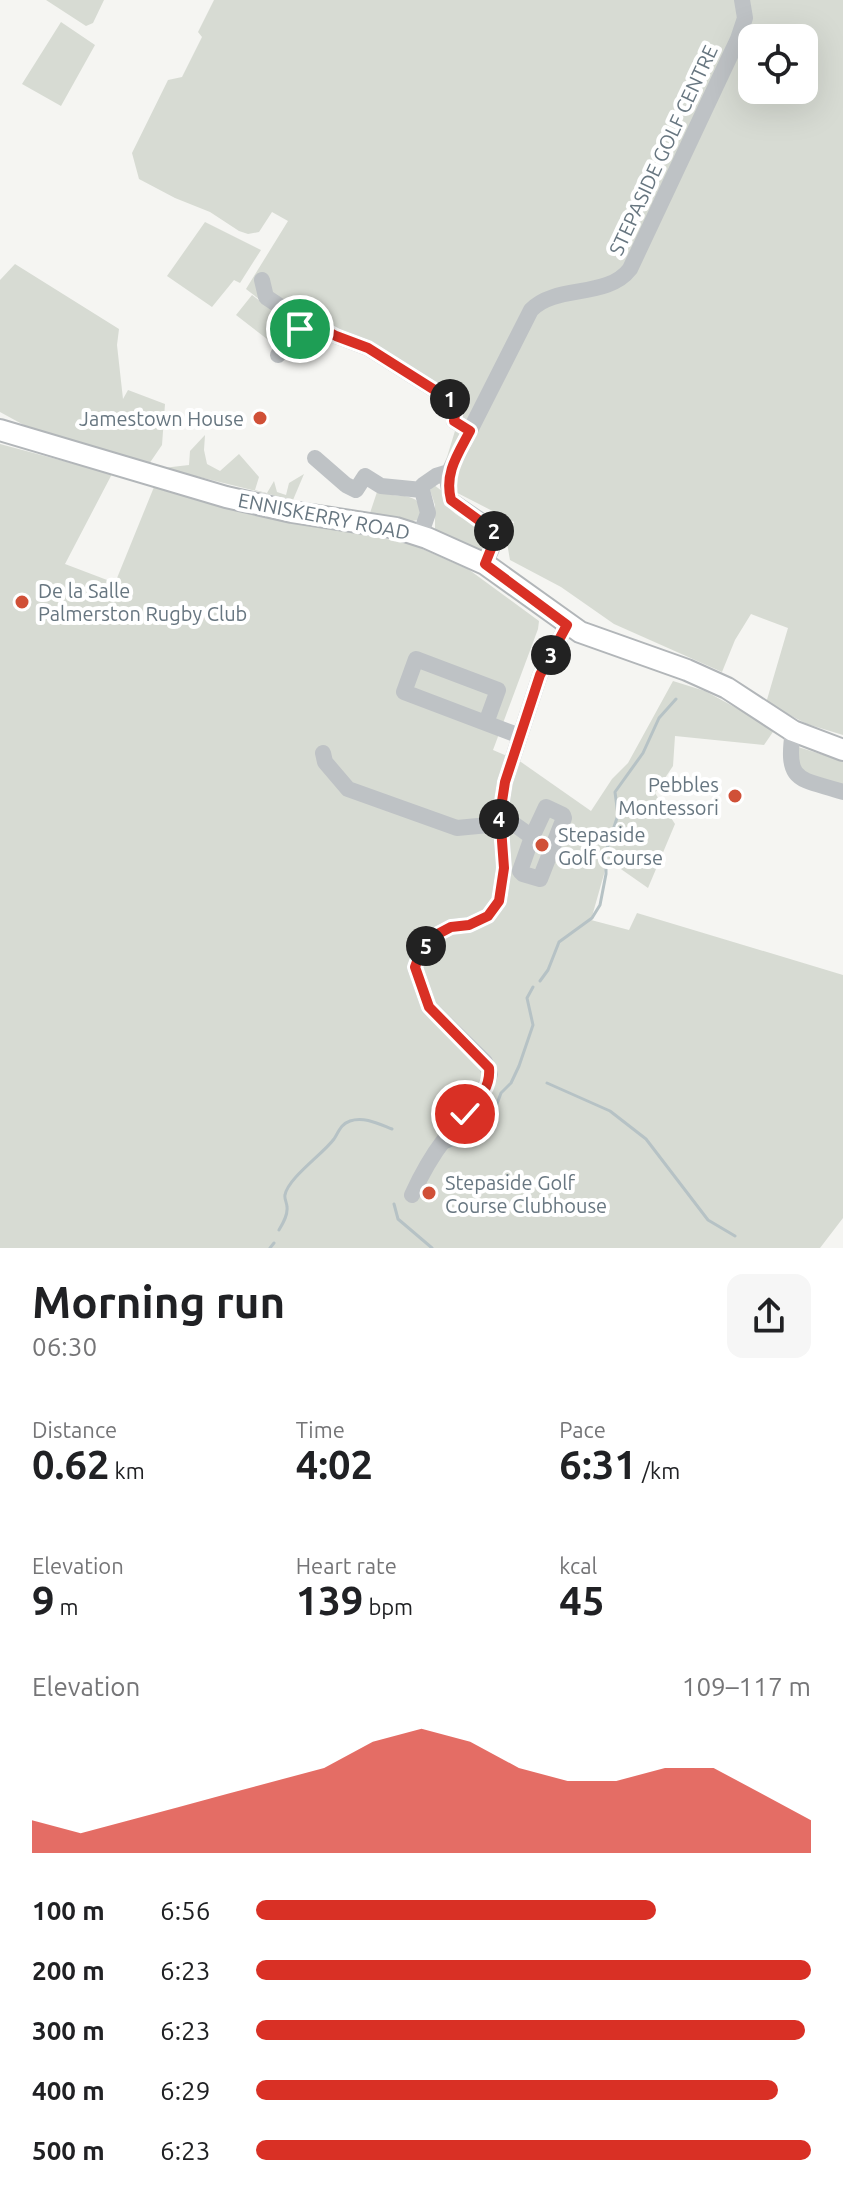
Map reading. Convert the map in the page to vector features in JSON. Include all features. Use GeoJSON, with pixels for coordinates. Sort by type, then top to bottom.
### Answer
{"type":"FeatureCollection","features":[{"type":"Feature","properties":{"kind":"main road","name":"ENNISKERRY ROAD"},"geometry":{"type":"LineString","coordinates":[[0,430],[226,497],[292,512],[369,523],[420,536],[485,564],[567,625],[727,688],[793,731],[843,750]]}},
{"type":"Feature","properties":{"kind":"street","name":"STEPASIDE GOLF CENTRE"},"geometry":{"type":"LineString","coordinates":[[449,472],[535,306],[611,283],[630,269],[738,39],[745,18],[742,0]]}},
{"type":"Feature","properties":{"kind":"street"},"geometry":{"type":"LineString","coordinates":[[262,280],[266,297],[305,323],[368,348],[452,401],[456,408],[454,421],[470,431]]}},
{"type":"Feature","properties":{"kind":"street"},"geometry":{"type":"LineString","coordinates":[[278,355],[305,323]]}},
{"type":"Feature","properties":{"kind":"street"},"geometry":{"type":"LineString","coordinates":[[315,458],[356,490],[365,476],[381,486],[422,490]]}},
{"type":"Feature","properties":{"kind":"street"},"geometry":{"type":"LineString","coordinates":[[420,536],[428,513],[422,490],[428,481],[449,472],[451,500],[495,532],[485,564]]}},
{"type":"Feature","properties":{"kind":"street"},"geometry":{"type":"LineString","coordinates":[[412,1195],[443,1140],[483,1094],[490,1074],[485,1062],[429,1007],[415,967],[421,951],[434,936],[451,927],[469,925],[488,916],[499,901],[504,868],[499,819],[505,782],[540,675],[567,625]]}},
{"type":"Feature","properties":{"kind":"street"},"geometry":{"type":"LineString","coordinates":[[486,723],[498,690],[416,659],[404,692],[520,736]]}},
{"type":"Feature","properties":{"kind":"street"},"geometry":{"type":"LineString","coordinates":[[793,731],[790,751],[793,771],[800,779],[843,792]]}},
{"type":"Feature","properties":{"kind":"street"},"geometry":{"type":"LineString","coordinates":[[323,753],[325,762],[348,789],[451,827],[499,819],[532,837]]}},
{"type":"Feature","properties":{"kind":"shaded area"},"geometry":{"type":"Polygon","coordinates":[[[46,0],[104,0],[93,23],[86,26],[46,0]]]}},
{"type":"Feature","properties":{"kind":"shaded area"},"geometry":{"type":"Polygon","coordinates":[[[214,0],[843,0],[843,735],[807,724],[766,703],[788,628],[751,614],[735,640],[722,672],[614,624],[561,587],[510,560],[507,543],[514,522],[436,482],[462,408],[313,320],[280,349],[236,315],[252,295],[288,322],[246,289],[288,221],[272,212],[259,232],[248,234],[239,231],[210,212],[139,179],[132,153],[168,80],[182,77],[202,37],[198,32],[214,0]]]}},
{"type":"Feature","properties":{"kind":"shaded area"},"geometry":{"type":"Polygon","coordinates":[[[61,22],[95,45],[61,106],[22,84],[61,22]]]}},
{"type":"Feature","properties":{"kind":"shaded area"},"geometry":{"type":"Polygon","coordinates":[[[205,222],[261,250],[240,283],[234,280],[212,307],[167,276],[205,222]]]}},
{"type":"Feature","properties":{"kind":"shaded area"},"geometry":{"type":"Polygon","coordinates":[[[15,264],[119,329],[117,345],[123,399],[128,390],[165,404],[162,445],[149,464],[33,430],[0,412],[0,280],[15,264]]]}},
{"type":"Feature","properties":{"kind":"shaded area"},"geometry":{"type":"Polygon","coordinates":[[[205,435],[207,464],[220,471],[239,454],[259,477],[255,490],[267,493],[274,481],[277,492],[286,495],[289,483],[304,474],[293,500],[163,468],[189,465],[190,451],[205,435]]]}},
{"type":"Feature","properties":{"kind":"shaded area","name":"Stepaside Golf Course"},"geometry":{"type":"Polygon","coordinates":[[[0,444],[112,474],[65,564],[115,583],[154,487],[304,524],[409,543],[468,569],[539,621],[493,750],[521,762],[591,811],[612,779],[628,763],[673,681],[705,691],[775,729],[764,745],[675,736],[673,766],[655,793],[675,824],[648,888],[608,860],[591,920],[629,930],[637,913],[843,975],[843,1218],[820,1248],[0,1248],[0,444]]]}},
{"type":"Feature","properties":{"kind":"shaded area"},"geometry":{"type":"Polygon","coordinates":[[[434,485],[442,491],[452,510],[484,528],[488,537],[484,553],[435,534],[435,505],[430,490],[434,485]]]}},
{"type":"Feature","properties":{"kind":"shaded area"},"geometry":{"type":"Polygon","coordinates":[[[378,489],[416,500],[422,509],[418,520],[407,522],[370,513],[378,489]]]}},
{"type":"Feature","properties":{"kind":"shaded area"},"geometry":{"type":"Polygon","coordinates":[[[795,746],[843,761],[843,790],[800,774],[795,746]]]}},
{"type":"Feature","properties":{"kind":"waterway"},"geometry":{"type":"LineString","coordinates":[[540,981],[559,942],[592,918],[600,905],[606,874],[606,851],[618,815],[615,792],[643,753],[659,718],[676,699]]}},
{"type":"Feature","properties":{"kind":"waterway"},"geometry":{"type":"LineString","coordinates":[[447,1147],[457,1143],[475,1143],[485,1136],[501,1093],[511,1083],[519,1066],[533,1025],[527,998],[533,987]]}},
{"type":"Feature","properties":{"kind":"waterway"},"geometry":{"type":"LineString","coordinates":[[547,1083],[610,1111],[646,1139],[708,1220],[735,1236]]}},
{"type":"Feature","properties":{"kind":"waterway"},"geometry":{"type":"LineString","coordinates":[[279,1230],[287,1213],[285,1196],[288,1188],[329,1145],[344,1124],[361,1119],[392,1129]]}},
{"type":"Feature","properties":{"kind":"waterway"},"geometry":{"type":"LineString","coordinates":[[394,1204],[398,1219],[432,1248]]}},
{"type":"Feature","properties":{"kind":"waterway"},"geometry":{"type":"LineString","coordinates":[[270,1248],[274,1243]]}},
{"type":"Feature","properties":{"kind":"place","name":"Jamestown House"},"geometry":{"type":"Point","coordinates":[260,418]}},
{"type":"Feature","properties":{"kind":"place","name":"De la Salle Palmerston Rugby Club"},"geometry":{"type":"Point","coordinates":[22,602]}},
{"type":"Feature","properties":{"kind":"place","name":"Pebbles Montessori"},"geometry":{"type":"Point","coordinates":[735,796]}},
{"type":"Feature","properties":{"kind":"place","name":"Stepaside Golf Course"},"geometry":{"type":"Point","coordinates":[542,845]}},
{"type":"Feature","properties":{"kind":"place","name":"Stepaside Golf Course Clubhouse"},"geometry":{"type":"Point","coordinates":[429,1193]}},
{"type":"Feature","properties":{"kind":"route"},"geometry":{"type":"LineString","coordinates":[[300,329],[305,323],[318,326],[368,348],[452,401],[456,408],[454,421],[470,431],[449,472],[451,500],[495,532],[485,564],[567,625],[540,675],[505,782],[500,807],[499,829],[504,868],[499,901],[488,916],[469,925],[451,927],[434,936],[421,951],[415,967],[429,1007],[489,1068],[483,1094],[465,1114]]}}]}
